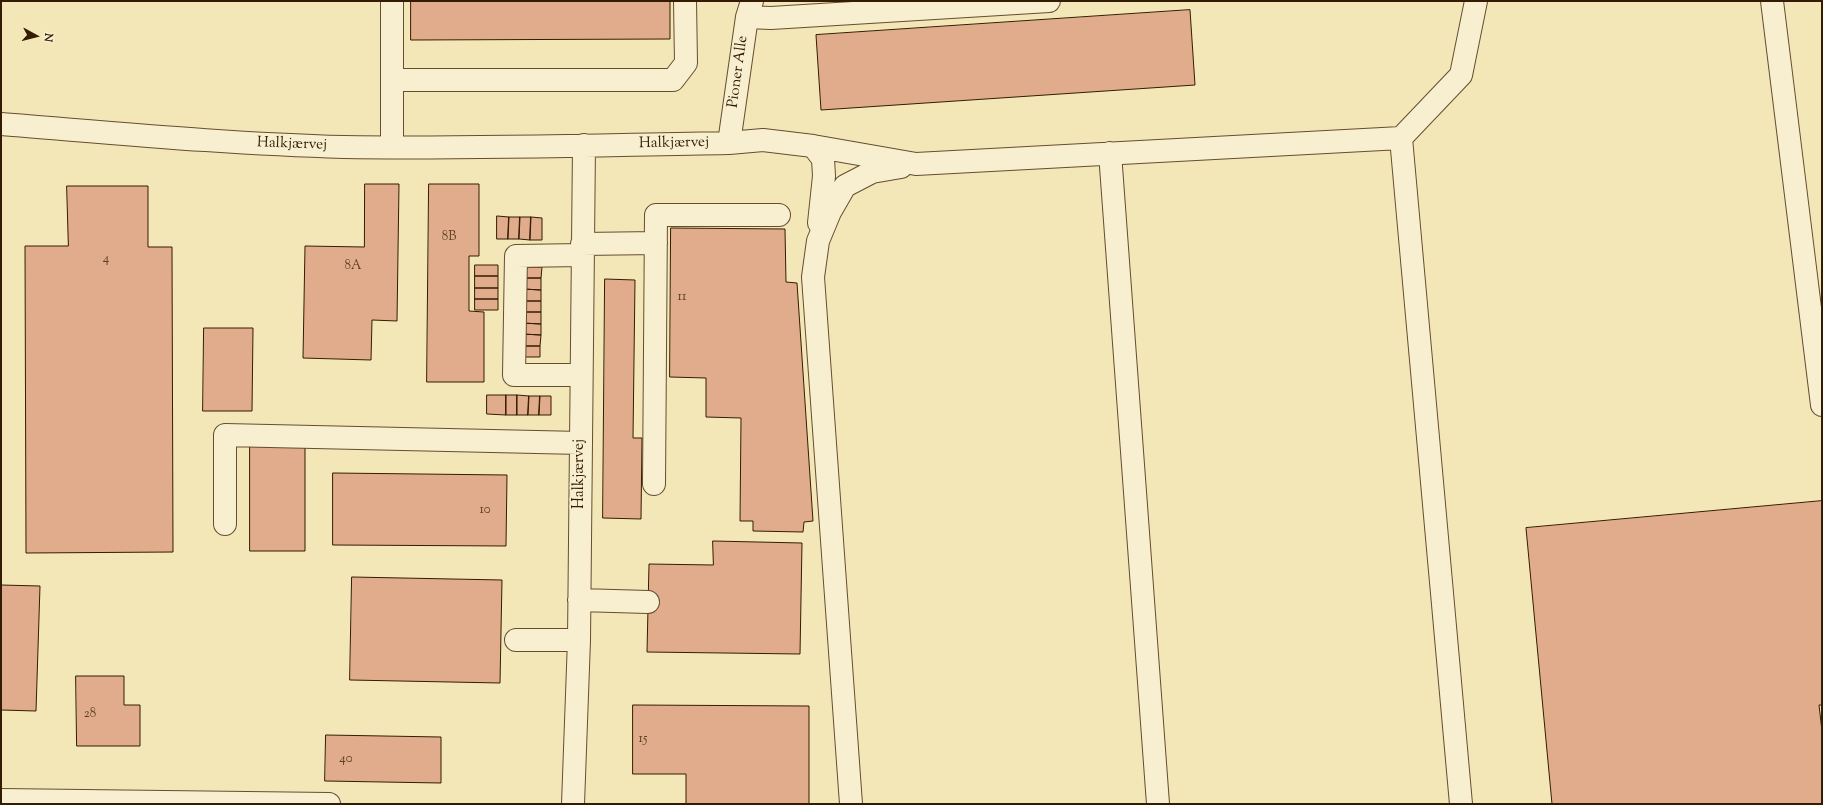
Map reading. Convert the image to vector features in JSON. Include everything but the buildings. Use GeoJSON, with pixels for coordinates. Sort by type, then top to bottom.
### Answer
{"type":"FeatureCollection","features":[{"type":"Feature","properties":{"kind":"street"},"geometry":{"type":"LineString","coordinates":[[392,1],[392,147]]}},
{"type":"Feature","properties":{"kind":"street"},"geometry":{"type":"LineString","coordinates":[[392,80],[674,80],[686,63],[686,1]]}},
{"type":"Feature","properties":{"kind":"street"},"geometry":{"type":"LineString","coordinates":[[749,9],[771,18],[1049,1]]}},
{"type":"Feature","properties":{"kind":"street"},"geometry":{"type":"LineString","coordinates":[[818,241],[830,212],[845,186],[872,172],[916,164],[1400,138],[1461,75],[1476,1]]}},
{"type":"Feature","properties":{"kind":"street"},"geometry":{"type":"LineString","coordinates":[[1772,1],[1822,405]]}},
{"type":"Feature","properties":{"kind":"street","name":"Pioner Alle"},"geometry":{"type":"LineString","coordinates":[[729,143],[749,9]]}},
{"type":"Feature","properties":{"kind":"street","name":"Halkjærvej"},"geometry":{"type":"LineString","coordinates":[[1,124],[245,143],[392,147],[729,143],[763,140],[813,146],[916,164]]}},
{"type":"Feature","properties":{"kind":"street"},"geometry":{"type":"LineString","coordinates":[[1400,138],[1462,804]]}},
{"type":"Feature","properties":{"kind":"street","name":"Halkjærvej"},"geometry":{"type":"LineString","coordinates":[[573,804],[579,640],[584,145]]}},
{"type":"Feature","properties":{"kind":"street"},"geometry":{"type":"LineString","coordinates":[[813,146],[823,159],[824,176],[813,277],[851,804]]}},
{"type":"Feature","properties":{"kind":"street"},"geometry":{"type":"LineString","coordinates":[[1110,153],[1158,804]]}},
{"type":"Feature","properties":{"kind":"street"},"geometry":{"type":"LineString","coordinates":[[654,484],[656,215],[778,216]]}},
{"type":"Feature","properties":{"kind":"street"},"geometry":{"type":"LineString","coordinates":[[581,375],[514,375],[516,256],[656,244]]}},
{"type":"Feature","properties":{"kind":"street"},"geometry":{"type":"LineString","coordinates":[[225,524],[225,435],[581,443]]}},
{"type":"Feature","properties":{"kind":"street"},"geometry":{"type":"LineString","coordinates":[[579,600],[648,602]]}},
{"type":"Feature","properties":{"kind":"street"},"geometry":{"type":"LineString","coordinates":[[516,640],[579,640]]}},
{"type":"Feature","properties":{"kind":"street"},"geometry":{"type":"LineString","coordinates":[[1,800],[291,797],[329,804]]}}]}
